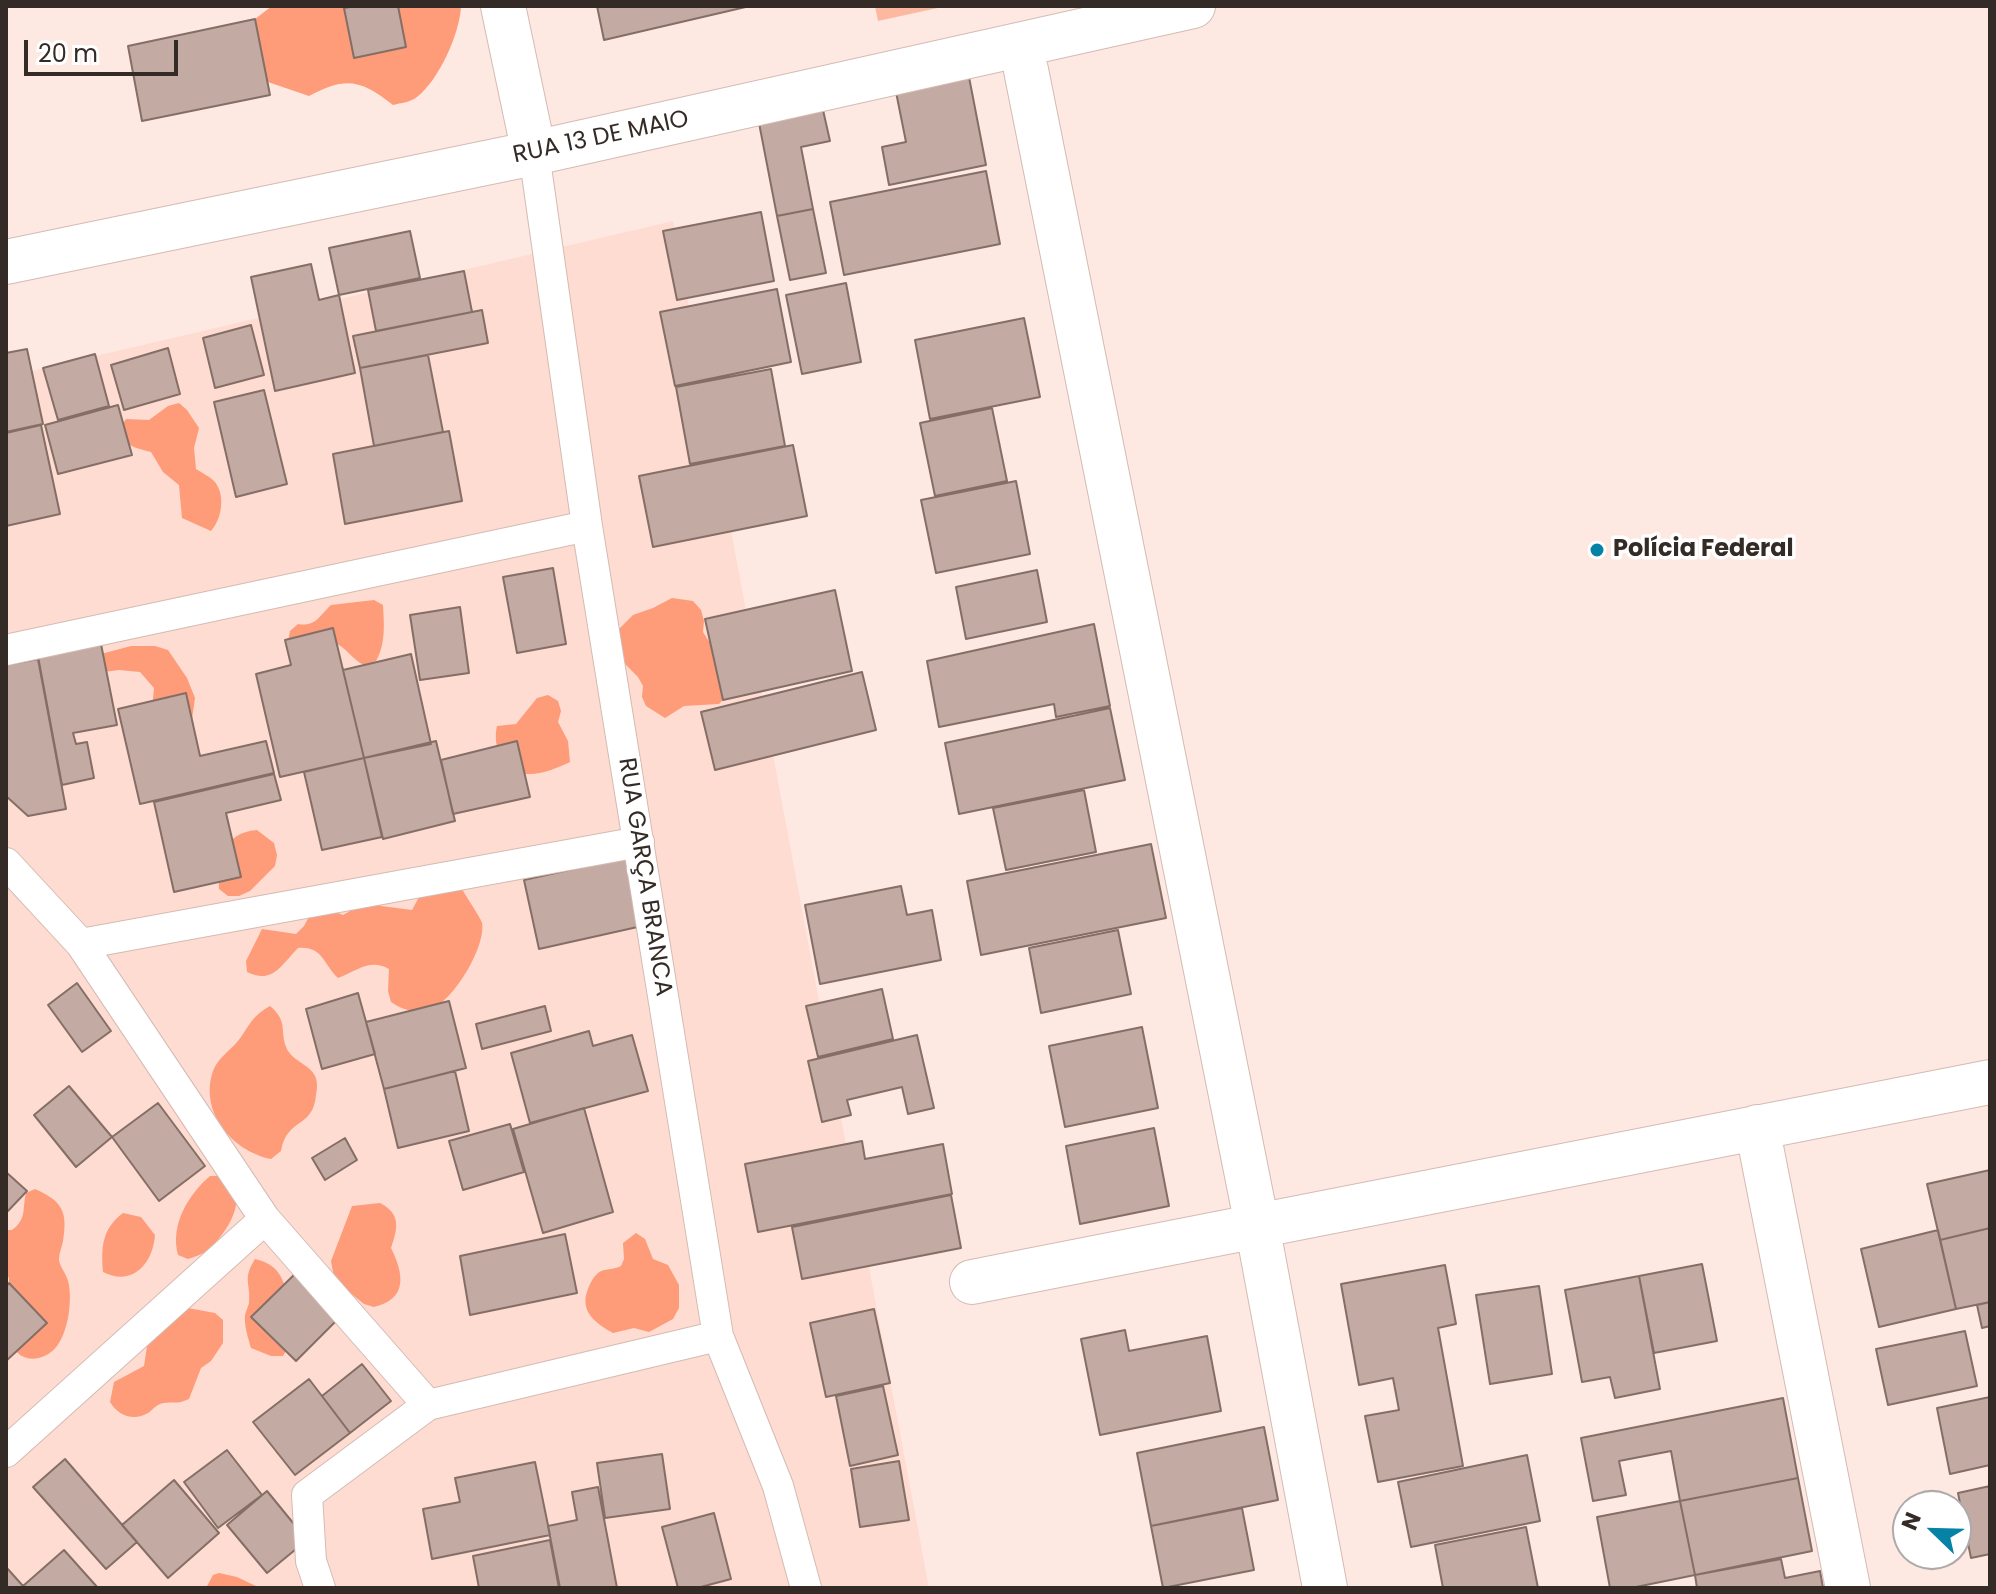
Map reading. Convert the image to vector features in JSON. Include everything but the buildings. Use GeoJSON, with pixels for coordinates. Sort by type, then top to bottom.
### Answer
{"type":"FeatureCollection","features":[{"type":"Feature","properties":{"kind":"street"},"geometry":{"type":"LineString","coordinates":[[503,6],[534,153]]}},
{"type":"Feature","properties":{"kind":"street","name":"RUA 13 DE MAIO"},"geometry":{"type":"LineString","coordinates":[[6,262],[534,153],[1193,6]]}},
{"type":"Feature","properties":{"kind":"street"},"geometry":{"type":"LineString","coordinates":[[1026,70],[1257,1225],[1325,1588]]}},
{"type":"Feature","properties":{"kind":"street"},"geometry":{"type":"LineString","coordinates":[[972,1282],[1990,1082]]}},
{"type":"Feature","properties":{"kind":"street"},"geometry":{"type":"LineString","coordinates":[[1757,1127],[1848,1588]]}},
{"type":"Feature","properties":{"kind":"lane","name":"RUA GARÇA BRANCA"},"geometry":{"type":"LineString","coordinates":[[534,153],[587,526],[718,1336],[778,1486],[806,1588]]}},
{"type":"Feature","properties":{"kind":"lane"},"geometry":{"type":"LineString","coordinates":[[6,650],[587,526]]}},
{"type":"Feature","properties":{"kind":"lane"},"geometry":{"type":"LineString","coordinates":[[81,944],[639,842]]}},
{"type":"Feature","properties":{"kind":"lane"},"geometry":{"type":"LineString","coordinates":[[6,863],[81,944],[265,1219],[428,1405]]}},
{"type":"Feature","properties":{"kind":"lane"},"geometry":{"type":"LineString","coordinates":[[6,1452],[265,1219]]}},
{"type":"Feature","properties":{"kind":"lane"},"geometry":{"type":"LineString","coordinates":[[320,1588],[311,1561],[307,1495],[428,1405],[718,1336]]}},
{"type":"Feature","properties":{"kind":"shaded area"},"geometry":{"type":"Polygon","coordinates":[[[272,6],[461,6],[452,42],[433,79],[415,99],[393,105],[372,90],[353,84],[333,85],[309,96],[265,81],[255,19],[272,6]]]}},
{"type":"Feature","properties":{"kind":"shaded area"},"geometry":{"type":"Polygon","coordinates":[[[875,6],[947,6],[878,21],[875,6]]]}},
{"type":"Feature","properties":{"kind":"shaded area"},"geometry":{"type":"Polygon","coordinates":[[[673,221],[929,1588],[6,1588],[6,377],[673,221]]]}},
{"type":"Feature","properties":{"kind":"shaded area"},"geometry":{"type":"Polygon","coordinates":[[[179,403],[199,428],[194,448],[196,469],[214,481],[220,493],[220,513],[211,531],[182,518],[179,485],[163,472],[151,452],[127,443],[119,429],[126,419],[149,420],[168,406],[179,403]]]}},
{"type":"Feature","properties":{"kind":"shaded area"},"geometry":{"type":"Polygon","coordinates":[[[672,598],[693,601],[701,610],[703,632],[722,662],[727,696],[719,704],[684,706],[665,718],[646,706],[642,697],[643,686],[622,661],[618,630],[633,615],[672,598]]]}},
{"type":"Feature","properties":{"kind":"shaded area"},"geometry":{"type":"Polygon","coordinates":[[[374,600],[383,605],[384,619],[383,641],[376,661],[364,665],[339,645],[328,641],[288,642],[290,631],[298,624],[313,622],[331,605],[374,600]]]}},
{"type":"Feature","properties":{"kind":"shaded area"},"geometry":{"type":"Polygon","coordinates":[[[131,646],[155,646],[168,650],[187,678],[195,698],[190,733],[151,721],[154,688],[140,672],[119,670],[96,673],[101,654],[131,646]]]}},
{"type":"Feature","properties":{"kind":"shaded area"},"geometry":{"type":"Polygon","coordinates":[[[548,695],[558,701],[561,711],[558,722],[568,741],[570,762],[538,773],[519,773],[501,758],[496,742],[497,726],[516,724],[537,698],[548,695]]]}},
{"type":"Feature","properties":{"kind":"shaded area"},"geometry":{"type":"Polygon","coordinates":[[[257,830],[274,843],[277,855],[275,866],[250,891],[239,896],[228,896],[219,889],[224,850],[236,836],[257,830]]]}},
{"type":"Feature","properties":{"kind":"shaded area"},"geometry":{"type":"Polygon","coordinates":[[[429,879],[460,885],[482,923],[479,945],[467,971],[450,994],[433,1008],[411,1011],[391,1002],[389,969],[370,965],[338,978],[318,953],[306,948],[298,948],[270,974],[264,976],[247,972],[246,961],[262,929],[296,934],[312,911],[323,907],[343,915],[373,898],[381,906],[412,910],[429,879]]]}},
{"type":"Feature","properties":{"kind":"shaded area"},"geometry":{"type":"Polygon","coordinates":[[[270,1006],[282,1023],[288,1051],[313,1072],[317,1086],[310,1113],[294,1127],[284,1140],[281,1151],[271,1159],[244,1148],[222,1127],[215,1115],[210,1086],[218,1061],[256,1016],[270,1006]]]}},
{"type":"Feature","properties":{"kind":"shaded area"},"geometry":{"type":"Polygon","coordinates":[[[210,1176],[221,1176],[231,1186],[236,1206],[218,1240],[204,1252],[188,1259],[178,1255],[179,1222],[188,1201],[210,1176]]]}},
{"type":"Feature","properties":{"kind":"shaded area"},"geometry":{"type":"Polygon","coordinates":[[[35,1189],[61,1208],[65,1222],[59,1259],[68,1281],[70,1299],[67,1321],[59,1343],[46,1355],[34,1359],[21,1356],[16,1351],[9,1329],[6,1230],[12,1230],[20,1222],[26,1193],[35,1189]]]}},
{"type":"Feature","properties":{"kind":"shaded area"},"geometry":{"type":"Polygon","coordinates":[[[380,1203],[395,1217],[391,1248],[399,1267],[400,1284],[393,1298],[374,1307],[364,1304],[338,1283],[331,1261],[352,1206],[380,1203]]]}},
{"type":"Feature","properties":{"kind":"shaded area"},"geometry":{"type":"Polygon","coordinates":[[[123,1213],[141,1217],[155,1235],[145,1263],[132,1275],[123,1277],[103,1272],[102,1254],[107,1232],[123,1213]]]}},
{"type":"Feature","properties":{"kind":"shaded area"},"geometry":{"type":"Polygon","coordinates":[[[636,1233],[645,1239],[653,1259],[668,1265],[679,1285],[679,1308],[673,1319],[649,1332],[634,1328],[613,1333],[590,1316],[586,1297],[598,1273],[621,1266],[623,1243],[636,1233]]]}},
{"type":"Feature","properties":{"kind":"shaded area"},"geometry":{"type":"Polygon","coordinates":[[[255,1259],[274,1268],[283,1282],[289,1334],[283,1356],[271,1356],[251,1348],[245,1315],[249,1303],[248,1277],[255,1259]]]}},
{"type":"Feature","properties":{"kind":"shaded area"},"geometry":{"type":"Polygon","coordinates":[[[177,1306],[215,1313],[223,1320],[223,1343],[211,1361],[201,1368],[189,1399],[161,1404],[142,1416],[122,1414],[110,1402],[114,1382],[144,1366],[149,1333],[177,1306]]]}},
{"type":"Feature","properties":{"kind":"shaded area"},"geometry":{"type":"Polygon","coordinates":[[[219,1573],[237,1577],[260,1588],[206,1588],[213,1575],[219,1573]]]}},
{"type":"Feature","properties":{"kind":"place","name":"Polícia Federal"},"geometry":{"type":"Point","coordinates":[1597,550]}}]}
